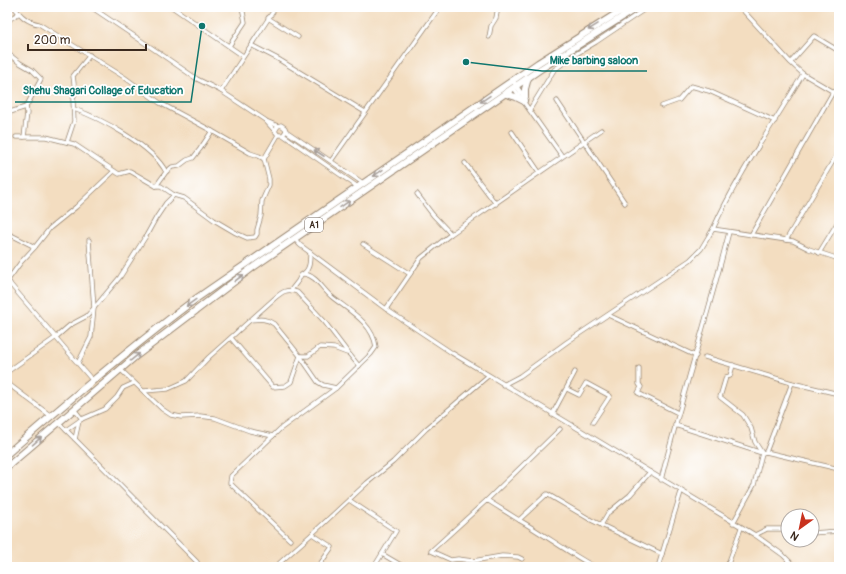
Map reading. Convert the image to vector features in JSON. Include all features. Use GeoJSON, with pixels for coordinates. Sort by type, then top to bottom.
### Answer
{"type":"FeatureCollection","features":[{"type":"Feature","properties":{"kind":"highway","name":"A1"},"geometry":{"type":"LineString","coordinates":[[7,454],[92,380],[191,303],[361,185],[514,84],[561,48],[627,7]]}},
{"type":"Feature","properties":{"kind":"highway","name":"A1"},"geometry":{"type":"LineString","coordinates":[[7,467],[74,408],[166,332],[294,238],[506,94],[514,84],[528,78],[638,7]]}},
{"type":"Feature","properties":{"kind":"highway"},"geometry":{"type":"LineString","coordinates":[[506,94],[524,99],[528,78]]}},
{"type":"Feature","properties":{"kind":"highway"},"geometry":{"type":"LineString","coordinates":[[69,400],[74,408]]}},
{"type":"Feature","properties":{"kind":"street"},"geometry":{"type":"LineString","coordinates":[[14,7],[18,14],[32,22],[39,24],[90,55],[160,103],[212,131],[234,145],[264,159],[269,185],[262,201],[261,216],[256,230],[257,234],[255,237],[247,238],[214,220],[184,198],[174,195],[166,188],[156,186],[130,171],[119,174],[74,144],[46,137],[16,137]]}},
{"type":"Feature","properties":{"kind":"street"},"geometry":{"type":"LineString","coordinates":[[91,7],[196,79],[221,91],[265,120],[278,126],[284,126],[286,131],[331,161],[361,185]]}},
{"type":"Feature","properties":{"kind":"street"},"geometry":{"type":"LineString","coordinates":[[172,7],[243,56]]}},
{"type":"Feature","properties":{"kind":"street"},"geometry":{"type":"LineString","coordinates":[[229,46],[245,22],[242,7]]}},
{"type":"Feature","properties":{"kind":"street"},"geometry":{"type":"LineString","coordinates":[[221,91],[276,7]]}},
{"type":"Feature","properties":{"kind":"street"},"geometry":{"type":"LineString","coordinates":[[331,161],[440,7]]}},
{"type":"Feature","properties":{"kind":"street"},"geometry":{"type":"LineString","coordinates":[[489,37],[491,26],[496,18],[498,7]]}},
{"type":"Feature","properties":{"kind":"street"},"geometry":{"type":"LineString","coordinates":[[529,108],[554,70],[648,7]]}},
{"type":"Feature","properties":{"kind":"street"},"geometry":{"type":"LineString","coordinates":[[740,7],[803,74],[839,95]]}},
{"type":"Feature","properties":{"kind":"street"},"geometry":{"type":"LineString","coordinates":[[7,25],[10,19],[18,14]]}},
{"type":"Feature","properties":{"kind":"street"},"geometry":{"type":"LineString","coordinates":[[268,18],[298,37]]}},
{"type":"Feature","properties":{"kind":"street"},"geometry":{"type":"LineString","coordinates":[[791,62],[814,36],[839,51]]}},
{"type":"Feature","properties":{"kind":"street"},"geometry":{"type":"LineString","coordinates":[[250,45],[278,59],[365,112]]}},
{"type":"Feature","properties":{"kind":"street"},"geometry":{"type":"LineString","coordinates":[[7,53],[32,70],[41,79],[26,107],[27,114],[24,137]]}},
{"type":"Feature","properties":{"kind":"street"},"geometry":{"type":"LineString","coordinates":[[67,142],[74,121],[73,100],[75,90],[73,76],[90,55]]}},
{"type":"Feature","properties":{"kind":"street"},"geometry":{"type":"LineString","coordinates":[[503,385],[520,376],[608,315],[677,270],[696,255],[714,229],[723,208],[754,152],[775,121],[803,74]]}},
{"type":"Feature","properties":{"kind":"street"},"geometry":{"type":"LineString","coordinates":[[514,84],[562,156]]}},
{"type":"Feature","properties":{"kind":"street"},"geometry":{"type":"LineString","coordinates":[[662,106],[679,100],[691,86],[709,91],[775,121]]}},
{"type":"Feature","properties":{"kind":"street"},"geometry":{"type":"LineString","coordinates":[[751,235],[833,92]]}},
{"type":"Feature","properties":{"kind":"street"},"geometry":{"type":"LineString","coordinates":[[557,100],[625,203]]}},
{"type":"Feature","properties":{"kind":"street"},"geometry":{"type":"LineString","coordinates":[[7,113],[26,107]]}},
{"type":"Feature","properties":{"kind":"street"},"geometry":{"type":"LineString","coordinates":[[74,109],[101,121],[135,142],[150,153],[166,172]]}},
{"type":"Feature","properties":{"kind":"street"},"geometry":{"type":"LineString","coordinates":[[265,120],[280,135],[361,185]]}},
{"type":"Feature","properties":{"kind":"street"},"geometry":{"type":"LineString","coordinates":[[275,131],[278,126]]}},
{"type":"Feature","properties":{"kind":"street"},"geometry":{"type":"LineString","coordinates":[[386,309],[421,258],[451,234],[601,130]]}},
{"type":"Feature","properties":{"kind":"street"},"geometry":{"type":"LineString","coordinates":[[156,186],[166,172],[172,167],[179,166],[192,158],[212,131]]}},
{"type":"Feature","properties":{"kind":"street"},"geometry":{"type":"LineString","coordinates":[[264,159],[280,135],[286,131]]}},
{"type":"Feature","properties":{"kind":"street"},"geometry":{"type":"LineString","coordinates":[[512,132],[539,172]]}},
{"type":"Feature","properties":{"kind":"street"},"geometry":{"type":"LineString","coordinates":[[786,240],[839,151]]}},
{"type":"Feature","properties":{"kind":"street"},"geometry":{"type":"LineString","coordinates":[[465,163],[496,204]]}},
{"type":"Feature","properties":{"kind":"street"},"geometry":{"type":"LineString","coordinates":[[92,380],[11,286],[7,279],[50,228],[76,207],[114,171]]}},
{"type":"Feature","properties":{"kind":"street"},"geometry":{"type":"LineString","coordinates":[[417,194],[433,215],[451,234]]}},
{"type":"Feature","properties":{"kind":"street"},"geometry":{"type":"LineString","coordinates":[[7,372],[56,337],[70,325],[87,316],[120,277],[156,218],[166,203],[174,195]]}},
{"type":"Feature","properties":{"kind":"street"},"geometry":{"type":"LineString","coordinates":[[819,253],[839,220]]}},
{"type":"Feature","properties":{"kind":"street"},"geometry":{"type":"LineString","coordinates":[[714,229],[793,241],[819,253],[839,259]]}},
{"type":"Feature","properties":{"kind":"street"},"geometry":{"type":"LineString","coordinates":[[662,480],[678,413],[715,289],[729,232]]}},
{"type":"Feature","properties":{"kind":"street"},"geometry":{"type":"LineString","coordinates":[[7,233],[35,247]]}},
{"type":"Feature","properties":{"kind":"street"},"geometry":{"type":"LineString","coordinates":[[294,238],[300,245],[386,309],[488,376],[755,536],[783,555],[795,567]]}},
{"type":"Feature","properties":{"kind":"street"},"geometry":{"type":"LineString","coordinates":[[78,363],[90,337],[94,308],[89,240]]}},
{"type":"Feature","properties":{"kind":"street"},"geometry":{"type":"LineString","coordinates":[[363,244],[410,274]]}},
{"type":"Feature","properties":{"kind":"street"},"geometry":{"type":"LineString","coordinates":[[291,290],[301,275],[304,274],[309,267],[310,252]]}},
{"type":"Feature","properties":{"kind":"street"},"geometry":{"type":"LineString","coordinates":[[290,540],[230,483],[231,476],[273,436],[336,388],[360,366],[375,350],[376,346],[370,331],[357,315],[332,297],[312,277],[308,274],[304,274]]}},
{"type":"Feature","properties":{"kind":"street"},"geometry":{"type":"LineString","coordinates":[[144,391],[168,389],[182,383],[285,290],[297,292],[324,321],[360,366]]}},
{"type":"Feature","properties":{"kind":"street"},"geometry":{"type":"LineString","coordinates":[[608,315],[696,356]]}},
{"type":"Feature","properties":{"kind":"street"},"geometry":{"type":"LineString","coordinates":[[251,320],[269,320],[274,324],[321,384],[336,388]]}},
{"type":"Feature","properties":{"kind":"street"},"geometry":{"type":"LineString","coordinates":[[231,338],[273,387],[285,386],[291,382],[300,356]]}},
{"type":"Feature","properties":{"kind":"street"},"geometry":{"type":"LineString","coordinates":[[300,356],[308,356],[320,347],[334,348],[349,354]]}},
{"type":"Feature","properties":{"kind":"street"},"geometry":{"type":"LineString","coordinates":[[705,357],[733,366],[839,394]]}},
{"type":"Feature","properties":{"kind":"street"},"geometry":{"type":"LineString","coordinates":[[733,366],[730,376],[726,377],[720,397],[743,415],[751,428],[755,442],[764,453]]}},
{"type":"Feature","properties":{"kind":"street"},"geometry":{"type":"LineString","coordinates":[[639,368],[639,384],[642,387],[638,393],[678,413]]}},
{"type":"Feature","properties":{"kind":"street"},"geometry":{"type":"LineString","coordinates":[[120,369],[162,410],[171,415],[181,417],[200,416],[215,418],[250,431],[273,436]]}},
{"type":"Feature","properties":{"kind":"street"},"geometry":{"type":"LineString","coordinates":[[552,415],[575,372]]}},
{"type":"Feature","properties":{"kind":"street"},"geometry":{"type":"LineString","coordinates":[[275,567],[367,483],[393,462],[426,429],[488,376]]}},
{"type":"Feature","properties":{"kind":"street"},"geometry":{"type":"LineString","coordinates":[[733,523],[754,485],[764,453],[792,382]]}},
{"type":"Feature","properties":{"kind":"street"},"geometry":{"type":"LineString","coordinates":[[7,383],[51,416]]}},
{"type":"Feature","properties":{"kind":"street"},"geometry":{"type":"LineString","coordinates":[[66,430],[80,420],[105,409],[117,397],[123,388],[134,383]]}},
{"type":"Feature","properties":{"kind":"street"},"geometry":{"type":"LineString","coordinates":[[567,389],[579,395],[586,383],[610,396],[592,422]]}},
{"type":"Feature","properties":{"kind":"street"},"geometry":{"type":"LineString","coordinates":[[74,408],[80,420],[75,439]]}},
{"type":"Feature","properties":{"kind":"street"},"geometry":{"type":"LineString","coordinates":[[58,422],[197,562]]}},
{"type":"Feature","properties":{"kind":"street"},"geometry":{"type":"LineString","coordinates":[[675,426],[764,453],[839,468]]}},
{"type":"Feature","properties":{"kind":"street"},"geometry":{"type":"LineString","coordinates":[[522,559],[518,557],[502,556],[473,561],[450,560],[431,551],[487,500],[560,429]]}},
{"type":"Feature","properties":{"kind":"street"},"geometry":{"type":"LineString","coordinates":[[601,525],[608,513],[630,495],[650,472]]}},
{"type":"Feature","properties":{"kind":"street"},"geometry":{"type":"LineString","coordinates":[[658,567],[681,492]]}},
{"type":"Feature","properties":{"kind":"street"},"geometry":{"type":"LineString","coordinates":[[519,520],[547,494],[601,525],[662,554]]}},
{"type":"Feature","properties":{"kind":"street"},"geometry":{"type":"LineString","coordinates":[[348,500],[396,531],[374,567]]}},
{"type":"Feature","properties":{"kind":"street"},"geometry":{"type":"LineString","coordinates":[[487,500],[595,567]]}},
{"type":"Feature","properties":{"kind":"street"},"geometry":{"type":"LineString","coordinates":[[727,567],[741,528]]}},
{"type":"Feature","properties":{"kind":"street"},"geometry":{"type":"LineString","coordinates":[[755,536],[767,529],[780,529]]}},
{"type":"Feature","properties":{"kind":"street"},"geometry":{"type":"LineString","coordinates":[[820,532],[839,531]]}},
{"type":"Feature","properties":{"kind":"street"},"geometry":{"type":"LineString","coordinates":[[312,534],[332,547],[318,567]]}},
{"type":"Feature","properties":{"kind":"street"},"geometry":{"type":"LineString","coordinates":[[382,554],[404,567]]}},
{"type":"Feature","properties":{"kind":"street"},"geometry":{"type":"LineString","coordinates":[[786,567],[788,561]]}},
{"type":"Feature","properties":{"kind":"place","name":"Shehu Shagari Collage of Education"},"geometry":{"type":"Point","coordinates":[202,26]}},
{"type":"Feature","properties":{"kind":"place","name":"Mike barbing saloon"},"geometry":{"type":"Point","coordinates":[466,62]}}]}
